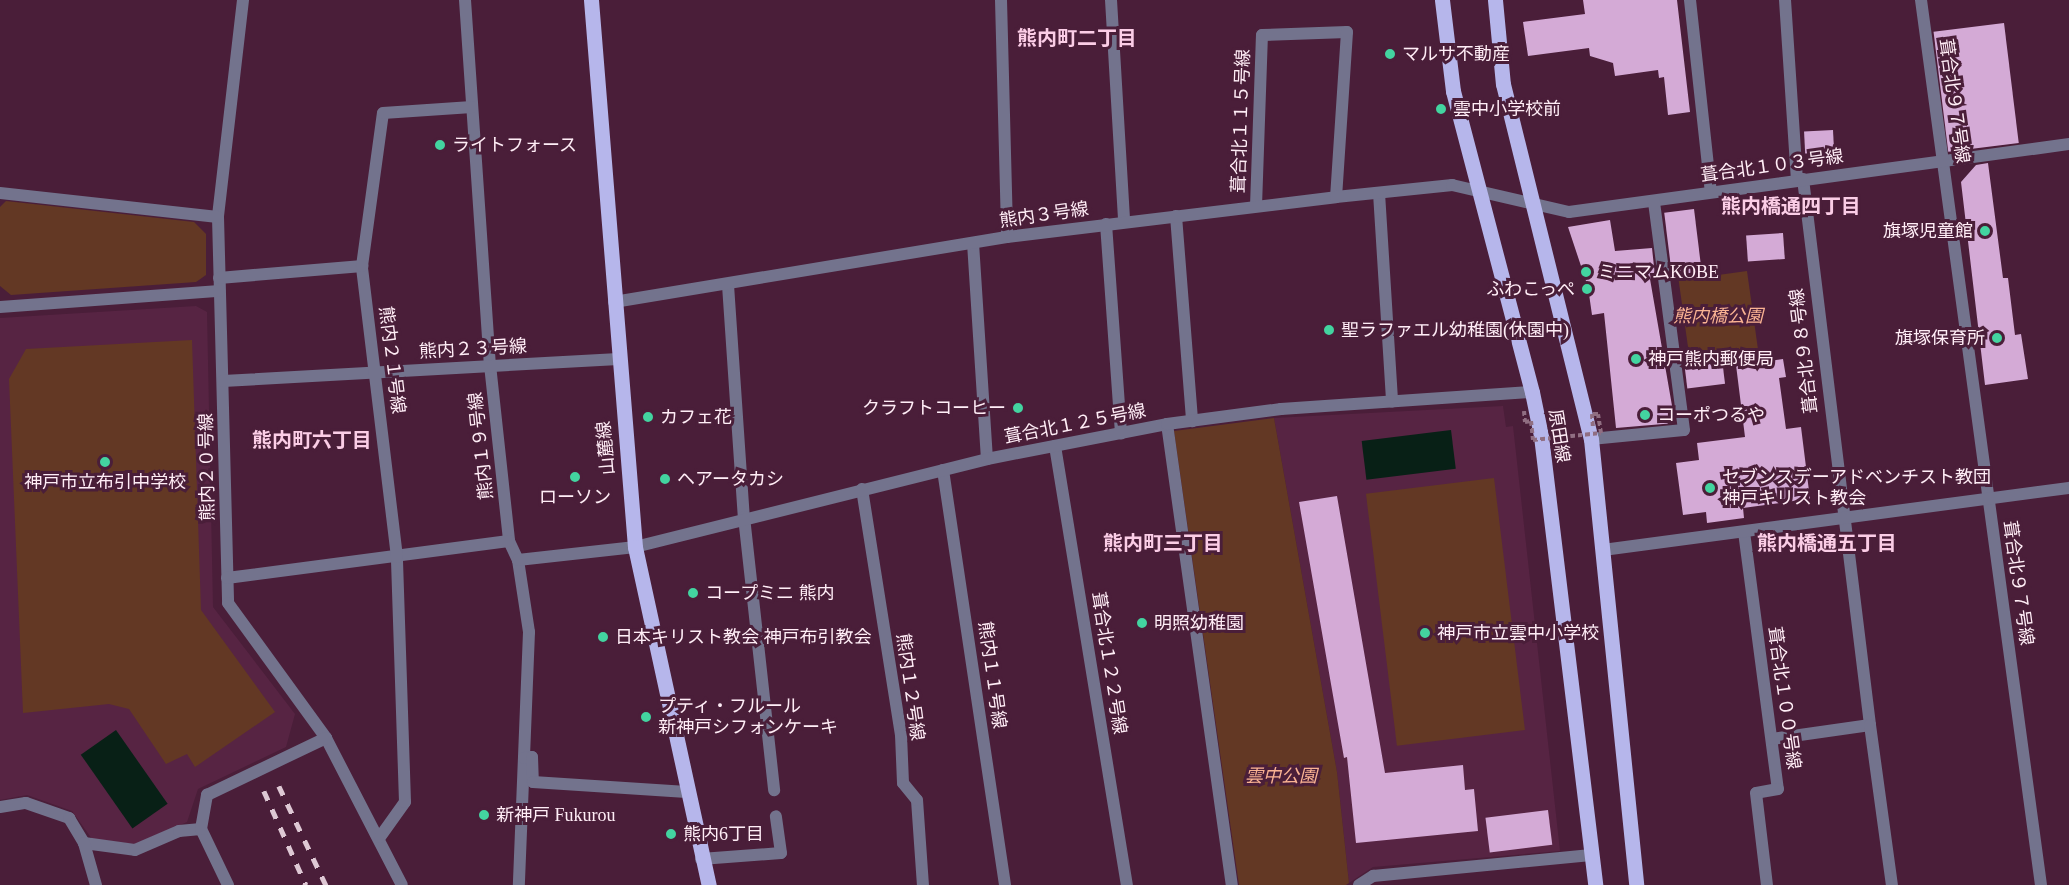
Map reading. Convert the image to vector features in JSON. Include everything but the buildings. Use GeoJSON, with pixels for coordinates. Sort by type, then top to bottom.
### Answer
{"type":"FeatureCollection","features":[{"type":"Feature","properties":{"kind":"main road","name":"山麓線"},"geometry":{"type":"LineString","coordinates":[[591,0],[618,359],[635,547],[701,859],[709,885]]}},
{"type":"Feature","properties":{"kind":"main road","name":"原田線"},"geometry":{"type":"LineString","coordinates":[[1442,0],[1453,91],[1532,392],[1595,885]]}},
{"type":"Feature","properties":{"kind":"main road","name":"原田線"},"geometry":{"type":"LineString","coordinates":[[1495,0],[1503,84],[1536,204],[1592,434],[1636,885]]}},
{"type":"Feature","properties":{"kind":"street","name":"熊内２０号線"},"geometry":{"type":"LineString","coordinates":[[243,0],[218,217],[228,603],[326,738],[381,837],[402,885]]}},
{"type":"Feature","properties":{"kind":"street","name":"熊内１９号線"},"geometry":{"type":"LineString","coordinates":[[465,0],[490,365],[510,541],[518,560],[529,632],[519,885]]}},
{"type":"Feature","properties":{"kind":"street"},"geometry":{"type":"LineString","coordinates":[[1001,0],[1007,237]]}},
{"type":"Feature","properties":{"kind":"street"},"geometry":{"type":"LineString","coordinates":[[1110,0],[1124,222]]}},
{"type":"Feature","properties":{"kind":"street"},"geometry":{"type":"LineString","coordinates":[[1689,0],[1712,192]]}},
{"type":"Feature","properties":{"kind":"street","name":"葺合北９８号線"},"geometry":{"type":"LineString","coordinates":[[1785,0],[1800,180],[1842,519],[1892,885]]}},
{"type":"Feature","properties":{"kind":"street","name":"葺合北９７号線"},"geometry":{"type":"LineString","coordinates":[[1921,0],[2042,885]]}},
{"type":"Feature","properties":{"kind":"street","name":"葺合北１１５号線"},"geometry":{"type":"LineString","coordinates":[[1256,206],[1262,35],[1347,32],[1335,197]]}},
{"type":"Feature","properties":{"kind":"street","name":"熊内２１号線"},"geometry":{"type":"LineString","coordinates":[[381,837],[405,802],[397,556],[362,266],[383,113],[472,107]]}},
{"type":"Feature","properties":{"kind":"street","name":"葺合北１０３号線"},"geometry":{"type":"LineString","coordinates":[[1481,192],[1569,212],[1800,180],[1945,163],[2069,144]]}},
{"type":"Feature","properties":{"kind":"street","name":"熊内３号線"},"geometry":{"type":"LineString","coordinates":[[614,302],[728,285],[1007,237],[1106,224],[1452,185],[1481,192]]}},
{"type":"Feature","properties":{"kind":"street"},"geometry":{"type":"LineString","coordinates":[[0,193],[218,217]]}},
{"type":"Feature","properties":{"kind":"street"},"geometry":{"type":"LineString","coordinates":[[1379,193],[1392,402]]}},
{"type":"Feature","properties":{"kind":"street"},"geometry":{"type":"LineString","coordinates":[[1592,434],[1684,429],[1654,201]]}},
{"type":"Feature","properties":{"kind":"street"},"geometry":{"type":"LineString","coordinates":[[1176,216],[1192,422]]}},
{"type":"Feature","properties":{"kind":"street"},"geometry":{"type":"LineString","coordinates":[[1106,224],[1121,433]]}},
{"type":"Feature","properties":{"kind":"street"},"geometry":{"type":"LineString","coordinates":[[973,243],[987,459]]}},
{"type":"Feature","properties":{"kind":"street"},"geometry":{"type":"LineString","coordinates":[[0,307],[219,285],[362,266]]}},
{"type":"Feature","properties":{"kind":"street"},"geometry":{"type":"LineString","coordinates":[[728,285],[744,517],[774,790]]}},
{"type":"Feature","properties":{"kind":"street","name":"熊内２３号線"},"geometry":{"type":"LineString","coordinates":[[223,381],[618,359]]}},
{"type":"Feature","properties":{"kind":"street","name":"葺合北１２５号線"},"geometry":{"type":"LineString","coordinates":[[518,560],[635,547],[744,517],[987,459],[1167,424],[1281,409],[1532,392]]}},
{"type":"Feature","properties":{"kind":"street"},"geometry":{"type":"LineString","coordinates":[[1167,424],[1232,885]]}},
{"type":"Feature","properties":{"kind":"street","name":"葺合北１２２号線"},"geometry":{"type":"LineString","coordinates":[[1055,446],[1127,885]]}},
{"type":"Feature","properties":{"kind":"street","name":"熊内１１号線"},"geometry":{"type":"LineString","coordinates":[[944,470],[1005,885]]}},
{"type":"Feature","properties":{"kind":"street"},"geometry":{"type":"LineString","coordinates":[[1603,550],[2069,488]]}},
{"type":"Feature","properties":{"kind":"street","name":"熊内１２号線"},"geometry":{"type":"LineString","coordinates":[[862,489],[901,735],[903,783],[917,800],[923,885]]}},
{"type":"Feature","properties":{"kind":"street","name":"葺合北１００号線"},"geometry":{"type":"LineString","coordinates":[[1743,532],[1778,789],[1756,793],[1767,885]]}},
{"type":"Feature","properties":{"kind":"street"},"geometry":{"type":"LineString","coordinates":[[227,578],[510,541]]}},
{"type":"Feature","properties":{"kind":"street"},"geometry":{"type":"LineString","coordinates":[[1772,739],[1870,725]]}},
{"type":"Feature","properties":{"kind":"street"},"geometry":{"type":"LineString","coordinates":[[228,885],[201,829],[207,795],[326,738]]}},
{"type":"Feature","properties":{"kind":"street"},"geometry":{"type":"LineString","coordinates":[[524,759],[532,757],[533,782],[687,792]]}},
{"type":"Feature","properties":{"kind":"street"},"geometry":{"type":"LineString","coordinates":[[0,807],[26,803],[69,818],[84,843],[96,885]]}},
{"type":"Feature","properties":{"kind":"street"},"geometry":{"type":"LineString","coordinates":[[701,859],[781,853],[776,816]]}},
{"type":"Feature","properties":{"kind":"street"},"geometry":{"type":"LineString","coordinates":[[84,843],[135,850],[179,831],[201,829]]}},
{"type":"Feature","properties":{"kind":"street"},"geometry":{"type":"LineString","coordinates":[[1359,885],[1373,876],[1591,855]]}},
{"type":"Feature","properties":{"kind":"path"},"geometry":{"type":"LineString","coordinates":[[1524,411],[1525,422],[1531,421],[1533,440],[1601,433],[1598,414],[1592,414],[1592,434]]}},
{"type":"Feature","properties":{"kind":"shaded area","name":"神戸市立布引中学校"},"geometry":{"type":"Polygon","coordinates":[[[196,306],[207,312],[213,607],[295,714],[286,747],[198,789],[187,822],[135,844],[92,839],[72,811],[27,795],[0,800],[0,318],[196,306]]]}},
{"type":"Feature","properties":{"kind":"shaded area","name":"神戸市立雲中小学校"},"geometry":{"type":"Polygon","coordinates":[[[1503,406],[1506,427],[1513,426],[1560,851],[1373,867],[1349,883],[1337,772],[1274,418],[1503,406]]]}},
{"type":"Feature","properties":{"kind":"shaded area"},"geometry":{"type":"Polygon","coordinates":[[[1451,430],[1456,469],[1366,480],[1362,441],[1451,430]]]}},
{"type":"Feature","properties":{"kind":"shaded area"},"geometry":{"type":"Polygon","coordinates":[[[116,730],[168,804],[132,828],[81,755],[116,730]]]}},
{"type":"Feature","properties":{"kind":"green space"},"geometry":{"type":"Polygon","coordinates":[[[6,201],[194,222],[206,234],[206,275],[196,282],[11,295],[0,286],[0,207],[6,201]]]}},
{"type":"Feature","properties":{"kind":"green space","name":"熊内橋公園"},"geometry":{"type":"Polygon","coordinates":[[[1747,271],[1758,352],[1690,362],[1679,281],[1747,271]]]}},
{"type":"Feature","properties":{"kind":"green space","name":"神戸市立布引中学校"},"geometry":{"type":"Polygon","coordinates":[[[192,340],[201,610],[275,712],[195,767],[187,754],[166,764],[129,709],[109,704],[23,713],[9,379],[26,349],[192,340]]]}},
{"type":"Feature","properties":{"kind":"green space","name":"雲中公園"},"geometry":{"type":"Polygon","coordinates":[[[1274,418],[1337,772],[1349,883],[1346,885],[1239,885],[1174,431],[1274,418]]]}},
{"type":"Feature","properties":{"kind":"green space"},"geometry":{"type":"Polygon","coordinates":[[[1494,478],[1525,730],[1397,746],[1366,494],[1494,478]]]}},
{"type":"Feature","properties":{"kind":"railway"},"geometry":{"type":"LineString","coordinates":[[279,786],[326,885]]}},
{"type":"Feature","properties":{"kind":"railway"},"geometry":{"type":"LineString","coordinates":[[264,791],[306,885]]}},
{"type":"Feature","properties":{"kind":"place","name":"マルサ不動産"},"geometry":{"type":"Point","coordinates":[1390,54]}},
{"type":"Feature","properties":{"kind":"place","name":"雲中小学校前"},"geometry":{"type":"Point","coordinates":[1441,109]}},
{"type":"Feature","properties":{"kind":"place","name":"ライトフォース"},"geometry":{"type":"Point","coordinates":[440,145]}},
{"type":"Feature","properties":{"kind":"place","name":"旗塚児童館"},"geometry":{"type":"Point","coordinates":[1985,231]}},
{"type":"Feature","properties":{"kind":"place","name":"ミニマムKOBE"},"geometry":{"type":"Point","coordinates":[1586,272]}},
{"type":"Feature","properties":{"kind":"place","name":"ふわこっぺ"},"geometry":{"type":"Point","coordinates":[1587,289]}},
{"type":"Feature","properties":{"kind":"place","name":"聖ラファエル幼稚園(休園中)"},"geometry":{"type":"Point","coordinates":[1329,330]}},
{"type":"Feature","properties":{"kind":"place","name":"旗塚保育所"},"geometry":{"type":"Point","coordinates":[1997,338]}},
{"type":"Feature","properties":{"kind":"place","name":"神戸熊内郵便局"},"geometry":{"type":"Point","coordinates":[1636,359]}},
{"type":"Feature","properties":{"kind":"place","name":"クラフトコーヒー"},"geometry":{"type":"Point","coordinates":[1018,408]}},
{"type":"Feature","properties":{"kind":"place","name":"コーポつるや"},"geometry":{"type":"Point","coordinates":[1645,415]}},
{"type":"Feature","properties":{"kind":"place","name":"カフェ花"},"geometry":{"type":"Point","coordinates":[648,417]}},
{"type":"Feature","properties":{"kind":"place","name":"神戸市立布引中学校"},"geometry":{"type":"Point","coordinates":[105,462]}},
{"type":"Feature","properties":{"kind":"place","name":"ローソン"},"geometry":{"type":"Point","coordinates":[575,477]}},
{"type":"Feature","properties":{"kind":"place","name":"ヘアータカシ"},"geometry":{"type":"Point","coordinates":[665,479]}},
{"type":"Feature","properties":{"kind":"place","name":"セブンスデーアドベンチスト教団 神戸キリスト教会"},"geometry":{"type":"Point","coordinates":[1710,488]}},
{"type":"Feature","properties":{"kind":"place","name":"コープミニ 熊内"},"geometry":{"type":"Point","coordinates":[693,593]}},
{"type":"Feature","properties":{"kind":"place","name":"明照幼稚園"},"geometry":{"type":"Point","coordinates":[1142,623]}},
{"type":"Feature","properties":{"kind":"place","name":"神戸市立雲中小学校"},"geometry":{"type":"Point","coordinates":[1425,633]}},
{"type":"Feature","properties":{"kind":"place","name":"日本キリスト教会 神戸布引教会"},"geometry":{"type":"Point","coordinates":[603,637]}},
{"type":"Feature","properties":{"kind":"place","name":"プティ・フルール 新神戸シフォンケーキ"},"geometry":{"type":"Point","coordinates":[646,717]}},
{"type":"Feature","properties":{"kind":"place","name":"新神戸 Fukurou"},"geometry":{"type":"Point","coordinates":[484,815]}},
{"type":"Feature","properties":{"kind":"place","name":"熊内6丁目"},"geometry":{"type":"Point","coordinates":[671,834]}},
{"type":"Feature","properties":{"kind":"district","name":"熊内町二丁目"},"geometry":{"type":"Point","coordinates":[1077,38]}},
{"type":"Feature","properties":{"kind":"district","name":"熊内橋通四丁目"},"geometry":{"type":"Point","coordinates":[1791,206]}},
{"type":"Feature","properties":{"kind":"district","name":"熊内町六丁目"},"geometry":{"type":"Point","coordinates":[312,440]}},
{"type":"Feature","properties":{"kind":"district","name":"熊内町三丁目"},"geometry":{"type":"Point","coordinates":[1163,543]}},
{"type":"Feature","properties":{"kind":"district","name":"熊内橋通五丁目"},"geometry":{"type":"Point","coordinates":[1827,543]}}]}
